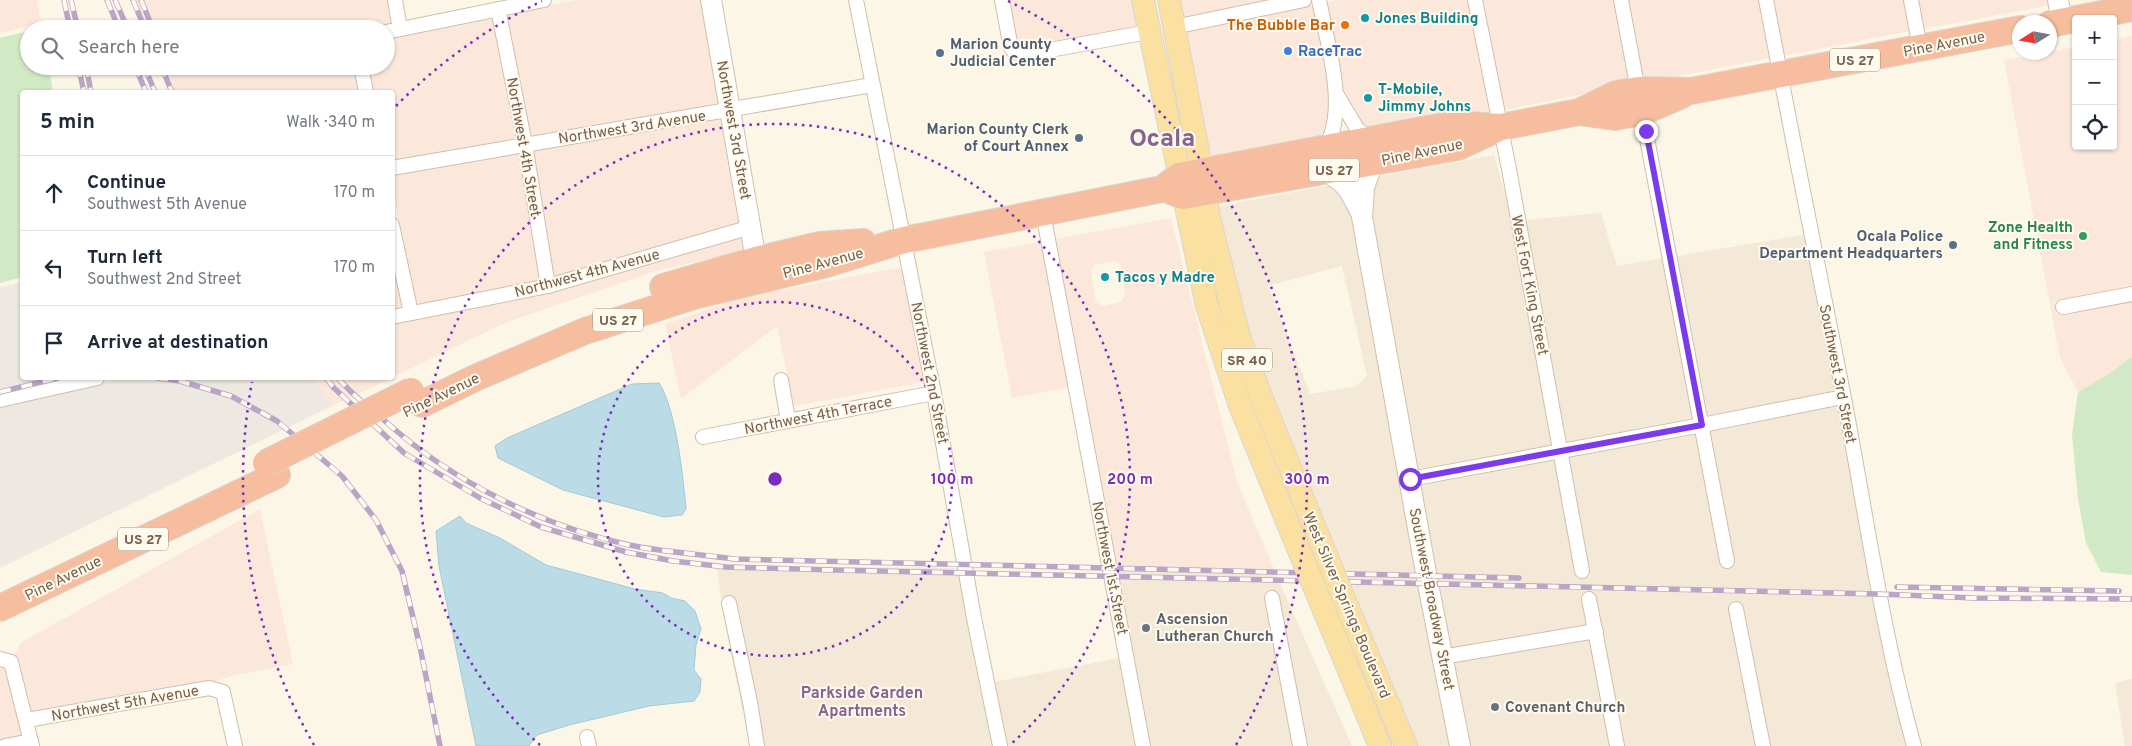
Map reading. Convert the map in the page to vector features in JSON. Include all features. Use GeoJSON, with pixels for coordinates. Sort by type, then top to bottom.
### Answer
{"type":"FeatureCollection","features":[{"type":"Feature","properties":{"kind":"highway"},"geometry":{"type":"LineString","coordinates":[[2064,17],[2132,8]]}},
{"type":"Feature","properties":{"kind":"highway","name":"Pine Avenue"},"geometry":{"type":"LineString","coordinates":[[417,397],[634,314],[694,296],[823,265],[904,240],[1372,151],[1458,147],[1501,127],[1579,112],[1615,118],[1640,101],[2012,31]]}},
{"type":"Feature","properties":{"kind":"highway","name":"Pine Avenue"},"geometry":{"type":"LineString","coordinates":[[0,608],[271,469],[417,397],[524,339],[628,298],[756,260],[819,245],[904,240]]}},
{"type":"Feature","properties":{"kind":"highway","name":"Pine Avenue"},"geometry":{"type":"LineString","coordinates":[[0,589],[131,528],[271,469]]}},
{"type":"Feature","properties":{"kind":"main road","name":"West Silver Springs Boulevard"},"geometry":{"type":"LineString","coordinates":[[1142,0],[1148,32],[1186,185],[1207,306],[1227,372],[1380,746]]}},
{"type":"Feature","properties":{"kind":"main road","name":"West Silver Springs Boulevard"},"geometry":{"type":"LineString","coordinates":[[1169,0],[1174,27],[1186,185],[1209,218],[1239,337],[1263,402],[1406,746]]}},
{"type":"Feature","properties":{"kind":"street"},"geometry":{"type":"LineString","coordinates":[[394,20],[395,0]]}},
{"type":"Feature","properties":{"kind":"street"},"geometry":{"type":"LineString","coordinates":[[395,31],[544,0]]}},
{"type":"Feature","properties":{"kind":"street","name":"Northwest 3rd Street"},"geometry":{"type":"LineString","coordinates":[[711,0],[732,111],[756,260]]}},
{"type":"Feature","properties":{"kind":"street","name":"Northwest 2nd Street"},"geometry":{"type":"LineString","coordinates":[[856,0],[934,393],[974,618],[1000,746]]}},
{"type":"Feature","properties":{"kind":"street"},"geometry":{"type":"LineString","coordinates":[[1002,0],[1011,48],[1015,53],[1028,54],[1148,32]]}},
{"type":"Feature","properties":{"kind":"street"},"geometry":{"type":"LineString","coordinates":[[1174,27],[1304,0]]}},
{"type":"Feature","properties":{"kind":"street"},"geometry":{"type":"LineString","coordinates":[[1319,0],[1337,95],[1333,133],[1325,160]]}},
{"type":"Feature","properties":{"kind":"street","name":"West Fort King Street"},"geometry":{"type":"LineString","coordinates":[[1475,0],[1501,127],[1582,571]]}},
{"type":"Feature","properties":{"kind":"street"},"geometry":{"type":"LineString","coordinates":[[1621,0],[1727,560]]}},
{"type":"Feature","properties":{"kind":"street","name":"Southwest 3rd Street"},"geometry":{"type":"LineString","coordinates":[[1766,0],[1843,397],[1878,594],[1898,687],[1914,746]]}},
{"type":"Feature","properties":{"kind":"street"},"geometry":{"type":"LineString","coordinates":[[1911,0],[1920,48]]}},
{"type":"Feature","properties":{"kind":"street","name":"Northwest 4th Street"},"geometry":{"type":"LineString","coordinates":[[498,9],[524,144],[548,286]]}},
{"type":"Feature","properties":{"kind":"street"},"geometry":{"type":"LineString","coordinates":[[362,75],[366,90]]}},
{"type":"Feature","properties":{"kind":"street","name":"Northwest 3rd Avenue"},"geometry":{"type":"LineString","coordinates":[[395,167],[524,144],[732,111],[872,85]]}},
{"type":"Feature","properties":{"kind":"street"},"geometry":{"type":"LineString","coordinates":[[1337,95],[1372,151]]}},
{"type":"Feature","properties":{"kind":"street","name":"Southwest Broadway Street"},"geometry":{"type":"LineString","coordinates":[[1372,151],[1364,187],[1362,216],[1442,657],[1460,746]]}},
{"type":"Feature","properties":{"kind":"street","name":"Southwest Broadway Street"},"geometry":{"type":"LineString","coordinates":[[1325,160],[1351,193],[1362,216]]}},
{"type":"Feature","properties":{"kind":"street","name":"Northwest 1st Street"},"geometry":{"type":"LineString","coordinates":[[1043,213],[1143,746]]}},
{"type":"Feature","properties":{"kind":"street","name":"Northwest 4th Avenue"},"geometry":{"type":"LineString","coordinates":[[395,316],[548,286],[751,227]]}},
{"type":"Feature","properties":{"kind":"street"},"geometry":{"type":"LineString","coordinates":[[395,239],[411,313]]}},
{"type":"Feature","properties":{"kind":"street"},"geometry":{"type":"LineString","coordinates":[[2063,307],[2132,294]]}},
{"type":"Feature","properties":{"kind":"street"},"geometry":{"type":"LineString","coordinates":[[0,400],[88,380]]}},
{"type":"Feature","properties":{"kind":"street"},"geometry":{"type":"LineString","coordinates":[[781,380],[788,420]]}},
{"type":"Feature","properties":{"kind":"street","name":"Northwest 4th Terrace"},"geometry":{"type":"LineString","coordinates":[[703,437],[934,393]]}},
{"type":"Feature","properties":{"kind":"street"},"geometry":{"type":"LineString","coordinates":[[1410,479],[1843,397]]}},
{"type":"Feature","properties":{"kind":"street"},"geometry":{"type":"LineString","coordinates":[[1272,598],[1300,746]]}},
{"type":"Feature","properties":{"kind":"street"},"geometry":{"type":"LineString","coordinates":[[1589,599],[1617,746]]}},
{"type":"Feature","properties":{"kind":"street"},"geometry":{"type":"LineString","coordinates":[[729,603],[750,702],[757,746]]}},
{"type":"Feature","properties":{"kind":"street"},"geometry":{"type":"LineString","coordinates":[[1736,609],[1763,746]]}},
{"type":"Feature","properties":{"kind":"street"},"geometry":{"type":"LineString","coordinates":[[1442,657],[1596,631]]}},
{"type":"Feature","properties":{"kind":"street"},"geometry":{"type":"LineString","coordinates":[[0,659],[11,662],[32,744],[5,746]]}},
{"type":"Feature","properties":{"kind":"street","name":"Northwest 5th Avenue"},"geometry":{"type":"LineString","coordinates":[[27,720],[209,688],[223,692],[235,746]]}},
{"type":"Feature","properties":{"kind":"shaded area"},"geometry":{"type":"Polygon","coordinates":[[[0,0],[37,0],[40,20],[20,20],[20,28],[0,33],[0,0]]]}},
{"type":"Feature","properties":{"kind":"shaded area"},"geometry":{"type":"Polygon","coordinates":[[[132,0],[388,0],[391,20],[140,20],[132,0]]]}},
{"type":"Feature","properties":{"kind":"shaded area"},"geometry":{"type":"Polygon","coordinates":[[[576,0],[704,0],[724,106],[530,137],[506,13],[576,0]]]}},
{"type":"Feature","properties":{"kind":"shaded area"},"geometry":{"type":"Polygon","coordinates":[[[1009,0],[1136,0],[1141,27],[1028,48],[1019,48],[1009,0]]]}},
{"type":"Feature","properties":{"kind":"shaded area"},"geometry":{"type":"Polygon","coordinates":[[[1181,0],[1275,0],[1184,19],[1181,0]]]}},
{"type":"Feature","properties":{"kind":"shaded area"},"geometry":{"type":"Polygon","coordinates":[[[1337,0],[1468,0],[1491,112],[1374,133],[1364,125],[1343,89],[1326,2],[1337,0]]]}},
{"type":"Feature","properties":{"kind":"shaded area"},"geometry":{"type":"Polygon","coordinates":[[[1482,0],[1614,0],[1630,85],[1504,110],[1482,0]]]}},
{"type":"Feature","properties":{"kind":"shaded area"},"geometry":{"type":"Polygon","coordinates":[[[1628,0],[1759,0],[1770,58],[1643,83],[1628,0]]]}},
{"type":"Feature","properties":{"kind":"shaded area"},"geometry":{"type":"Polygon","coordinates":[[[1773,0],[1904,0],[1910,31],[1783,56],[1773,0]]]}},
{"type":"Feature","properties":{"kind":"shaded area"},"geometry":{"type":"Polygon","coordinates":[[[1918,0],[2051,0],[2051,5],[1923,29],[1918,0]]]}},
{"type":"Feature","properties":{"kind":"shaded area"},"geometry":{"type":"Polygon","coordinates":[[[1313,5],[1330,96],[1326,135],[1233,161],[1209,154],[1187,30],[1313,5]]]}},
{"type":"Feature","properties":{"kind":"shaded area"},"geometry":{"type":"Polygon","coordinates":[[[493,16],[517,140],[395,162],[395,90],[373,90],[370,75],[395,75],[395,37],[493,16]]]}},
{"type":"Feature","properties":{"kind":"shaded area"},"geometry":{"type":"Polygon","coordinates":[[[2132,36],[2132,288],[2055,302],[2057,314],[2132,300],[2132,356],[2112,372],[2078,392],[2060,358],[2004,60],[2057,60],[2057,50],[2072,48],[2072,150],[2117,150],[2117,39],[2132,36]]]}},
{"type":"Feature","properties":{"kind":"shaded area"},"geometry":{"type":"Polygon","coordinates":[[[163,75],[356,75],[359,90],[169,90],[163,75]]]}},
{"type":"Feature","properties":{"kind":"shaded area"},"geometry":{"type":"Polygon","coordinates":[[[726,118],[744,223],[554,278],[532,149],[726,118]]]}},
{"type":"Feature","properties":{"kind":"shaded area"},"geometry":{"type":"Polygon","coordinates":[[[519,151],[541,282],[416,306],[395,201],[395,174],[519,151]]]}},
{"type":"Feature","properties":{"kind":"shaded area"},"geometry":{"type":"Polygon","coordinates":[[[1494,155],[1508,205],[1553,446],[1415,472],[1370,220],[1375,177],[1494,155]]]}},
{"type":"Feature","properties":{"kind":"shaded area"},"geometry":{"type":"Polygon","coordinates":[[[1336,184],[1355,218],[1453,746],[1413,746],[1256,364],[1215,211],[1220,206],[1336,184]],[[1342,266],[1268,286],[1310,394],[1357,386],[1367,376],[1342,266]]]}},
{"type":"Feature","properties":{"kind":"shaded area"},"geometry":{"type":"Polygon","coordinates":[[[1601,213],[1617,266],[1663,258],[1694,421],[1567,444],[1525,220],[1601,213]]]}},
{"type":"Feature","properties":{"kind":"shaded area"},"geometry":{"type":"Polygon","coordinates":[[[1171,218],[1237,482],[1277,576],[1116,565],[1055,239],[1171,218]],[[1114,261],[1095,265],[1091,271],[1096,302],[1103,306],[1120,302],[1125,296],[1121,265],[1114,261]]]}},
{"type":"Feature","properties":{"kind":"shaded area"},"geometry":{"type":"Polygon","coordinates":[[[746,235],[748,250],[653,272],[507,322],[395,376],[395,323],[556,291],[746,235]]]}},
{"type":"Feature","properties":{"kind":"shaded area"},"geometry":{"type":"Polygon","coordinates":[[[1804,235],[1835,393],[1707,418],[1677,256],[1804,235]]]}},
{"type":"Feature","properties":{"kind":"shaded area"},"geometry":{"type":"Polygon","coordinates":[[[1041,242],[1069,387],[1012,398],[984,252],[1041,242]]]}},
{"type":"Feature","properties":{"kind":"shaded area"},"geometry":{"type":"Polygon","coordinates":[[[902,267],[925,382],[794,406],[777,326],[681,399],[665,324],[740,298],[902,267]]]}},
{"type":"Feature","properties":{"kind":"shaded area"},"geometry":{"type":"Polygon","coordinates":[[[395,272],[403,308],[395,310],[395,272]]]}},
{"type":"Feature","properties":{"kind":"shaded area"},"geometry":{"type":"Polygon","coordinates":[[[20,283],[20,380],[61,380],[0,393],[0,288],[20,283]]]}},
{"type":"Feature","properties":{"kind":"shaded area"},"geometry":{"type":"Polygon","coordinates":[[[115,380],[314,380],[332,406],[0,568],[0,406],[115,380]]]}},
{"type":"Feature","properties":{"kind":"shaded area"},"geometry":{"type":"Polygon","coordinates":[[[314,380],[388,380],[332,406],[314,380]]]}},
{"type":"Feature","properties":{"kind":"shaded area"},"geometry":{"type":"Polygon","coordinates":[[[1838,404],[1871,595],[1891,689],[1907,746],[1770,746],[1741,602],[1728,605],[1756,746],[1624,746],[1594,592],[1581,595],[1588,626],[1448,650],[1417,484],[1555,458],[1577,578],[1590,576],[1569,456],[1696,432],[1721,567],[1735,565],[1710,430],[1838,404]]]}},
{"type":"Feature","properties":{"kind":"shaded area"},"geometry":{"type":"Polygon","coordinates":[[[260,509],[293,664],[236,675],[213,682],[32,713],[18,660],[13,656],[22,642],[260,509]]]}},
{"type":"Feature","properties":{"kind":"shaded area"},"geometry":{"type":"Polygon","coordinates":[[[1116,565],[1277,576],[1352,746],[1307,746],[1277,591],[1264,594],[1292,746],[1150,746],[1116,565]]]}},
{"type":"Feature","properties":{"kind":"shaded area"},"geometry":{"type":"Polygon","coordinates":[[[717,566],[957,568],[992,746],[764,746],[762,734],[749,736],[745,716],[746,720],[760,718],[757,701],[734,596],[721,598],[717,566]]]}},
{"type":"Feature","properties":{"kind":"shaded area"},"geometry":{"type":"Polygon","coordinates":[[[721,601],[744,710],[742,710],[721,601]]]}},
{"type":"Feature","properties":{"kind":"shaded area"},"geometry":{"type":"Polygon","coordinates":[[[1590,638],[1610,746],[1467,746],[1450,662],[1590,638]]]}},
{"type":"Feature","properties":{"kind":"shaded area"},"geometry":{"type":"Polygon","coordinates":[[[1120,658],[1136,746],[1007,746],[994,682],[1120,658]]]}},
{"type":"Feature","properties":{"kind":"shaded area"},"geometry":{"type":"Polygon","coordinates":[[[0,665],[5,667],[23,736],[0,741],[0,665]]]}},
{"type":"Feature","properties":{"kind":"shaded area"},"geometry":{"type":"Polygon","coordinates":[[[2132,679],[2132,746],[2125,746],[2115,683],[2132,679]]]}},
{"type":"Feature","properties":{"kind":"green space"},"geometry":{"type":"Polygon","coordinates":[[[20,33],[20,75],[50,75],[53,90],[20,90],[20,278],[0,283],[0,38],[20,33]]]}},
{"type":"Feature","properties":{"kind":"green space"},"geometry":{"type":"Polygon","coordinates":[[[2132,356],[2132,575],[2101,572],[2086,543],[2078,499],[2072,435],[2078,392],[2112,372],[2132,356]]]}},
{"type":"Feature","properties":{"kind":"water"},"geometry":{"type":"Polygon","coordinates":[[[659,383],[670,409],[678,443],[686,509],[682,515],[664,517],[563,490],[498,458],[495,446],[507,438],[632,384],[659,383]]]}},
{"type":"Feature","properties":{"kind":"water"},"geometry":{"type":"Polygon","coordinates":[[[460,516],[466,523],[500,538],[546,565],[635,589],[663,593],[671,598],[685,601],[695,611],[701,629],[696,645],[694,670],[701,679],[700,692],[694,701],[649,706],[569,725],[537,735],[529,746],[476,746],[439,566],[436,531],[460,516]]]}},
{"type":"Feature","properties":{"kind":"railway"},"geometry":{"type":"LineString","coordinates":[[64,0],[68,20]]}},
{"type":"Feature","properties":{"kind":"railway"},"geometry":{"type":"LineString","coordinates":[[71,0],[76,20]]}},
{"type":"Feature","properties":{"kind":"railway"},"geometry":{"type":"LineString","coordinates":[[107,0],[115,20]]}},
{"type":"Feature","properties":{"kind":"railway"},"geometry":{"type":"LineString","coordinates":[[115,0],[124,20]]}},
{"type":"Feature","properties":{"kind":"railway"},"geometry":{"type":"LineString","coordinates":[[133,0],[141,20]]}},
{"type":"Feature","properties":{"kind":"railway"},"geometry":{"type":"LineString","coordinates":[[141,0],[149,20]]}},
{"type":"Feature","properties":{"kind":"railway"},"geometry":{"type":"LineString","coordinates":[[80,75],[84,90]]}},
{"type":"Feature","properties":{"kind":"railway"},"geometry":{"type":"LineString","coordinates":[[88,75],[91,90]]}},
{"type":"Feature","properties":{"kind":"railway"},"geometry":{"type":"LineString","coordinates":[[139,75],[145,90]]}},
{"type":"Feature","properties":{"kind":"railway"},"geometry":{"type":"LineString","coordinates":[[148,75],[154,90]]}},
{"type":"Feature","properties":{"kind":"railway"},"geometry":{"type":"LineString","coordinates":[[165,75],[171,90]]}},
{"type":"Feature","properties":{"kind":"railway"},"geometry":{"type":"LineString","coordinates":[[0,392],[50,380]]}},
{"type":"Feature","properties":{"kind":"railway"},"geometry":{"type":"LineString","coordinates":[[172,380],[231,396],[277,421],[342,476],[376,520],[402,571],[440,746]]}},
{"type":"Feature","properties":{"kind":"railway"},"geometry":{"type":"LineString","coordinates":[[328,380],[404,453],[480,498],[541,527],[626,552],[673,561],[726,567],[835,570],[1878,594],[1974,598],[2132,599]]}},
{"type":"Feature","properties":{"kind":"railway"},"geometry":{"type":"LineString","coordinates":[[340,380],[354,395],[411,443],[469,482],[531,513],[563,526],[629,545],[734,559],[1519,578]]}},
{"type":"Feature","properties":{"kind":"railway"},"geometry":{"type":"LineString","coordinates":[[1897,587],[2119,591]]}},
{"type":"Feature","properties":{"kind":"place","name":"Jones Building"},"geometry":{"type":"Point","coordinates":[1365,18]}},
{"type":"Feature","properties":{"kind":"place","name":"The Bubble Bar"},"geometry":{"type":"Point","coordinates":[1345,25]}},
{"type":"Feature","properties":{"kind":"place","name":"RaceTrac"},"geometry":{"type":"Point","coordinates":[1288,51]}},
{"type":"Feature","properties":{"kind":"place","name":"Marion County Judicial Center"},"geometry":{"type":"Point","coordinates":[940,53]}},
{"type":"Feature","properties":{"kind":"place","name":"T-Mobile, Jimmy Johns"},"geometry":{"type":"Point","coordinates":[1368,98]}},
{"type":"Feature","properties":{"kind":"place","name":"Marion County Clerk of Court Annex"},"geometry":{"type":"Point","coordinates":[1079,138]}},
{"type":"Feature","properties":{"kind":"place","name":"Zone Health and Fitness"},"geometry":{"type":"Point","coordinates":[2083,236]}},
{"type":"Feature","properties":{"kind":"place","name":"Ocala Police Department Headquarters"},"geometry":{"type":"Point","coordinates":[1953,245]}},
{"type":"Feature","properties":{"kind":"place","name":"Tacos y Madre"},"geometry":{"type":"Point","coordinates":[1105,277]}},
{"type":"Feature","properties":{"kind":"place","name":"Ascension Lutheran Church"},"geometry":{"type":"Point","coordinates":[1146,628]}},
{"type":"Feature","properties":{"kind":"place","name":"Covenant Church"},"geometry":{"type":"Point","coordinates":[1495,707]}},
{"type":"Feature","properties":{"kind":"district","name":"Ocala"},"geometry":{"type":"Point","coordinates":[1162,137]}},
{"type":"Feature","properties":{"kind":"district","name":"Parkside Garden Apartments"},"geometry":{"type":"Point","coordinates":[862,701]}},
{"type":"Feature","properties":{"kind":"route"},"geometry":{"type":"LineString","coordinates":[[1410,479],[1702,425],[1646,131]]}}]}
